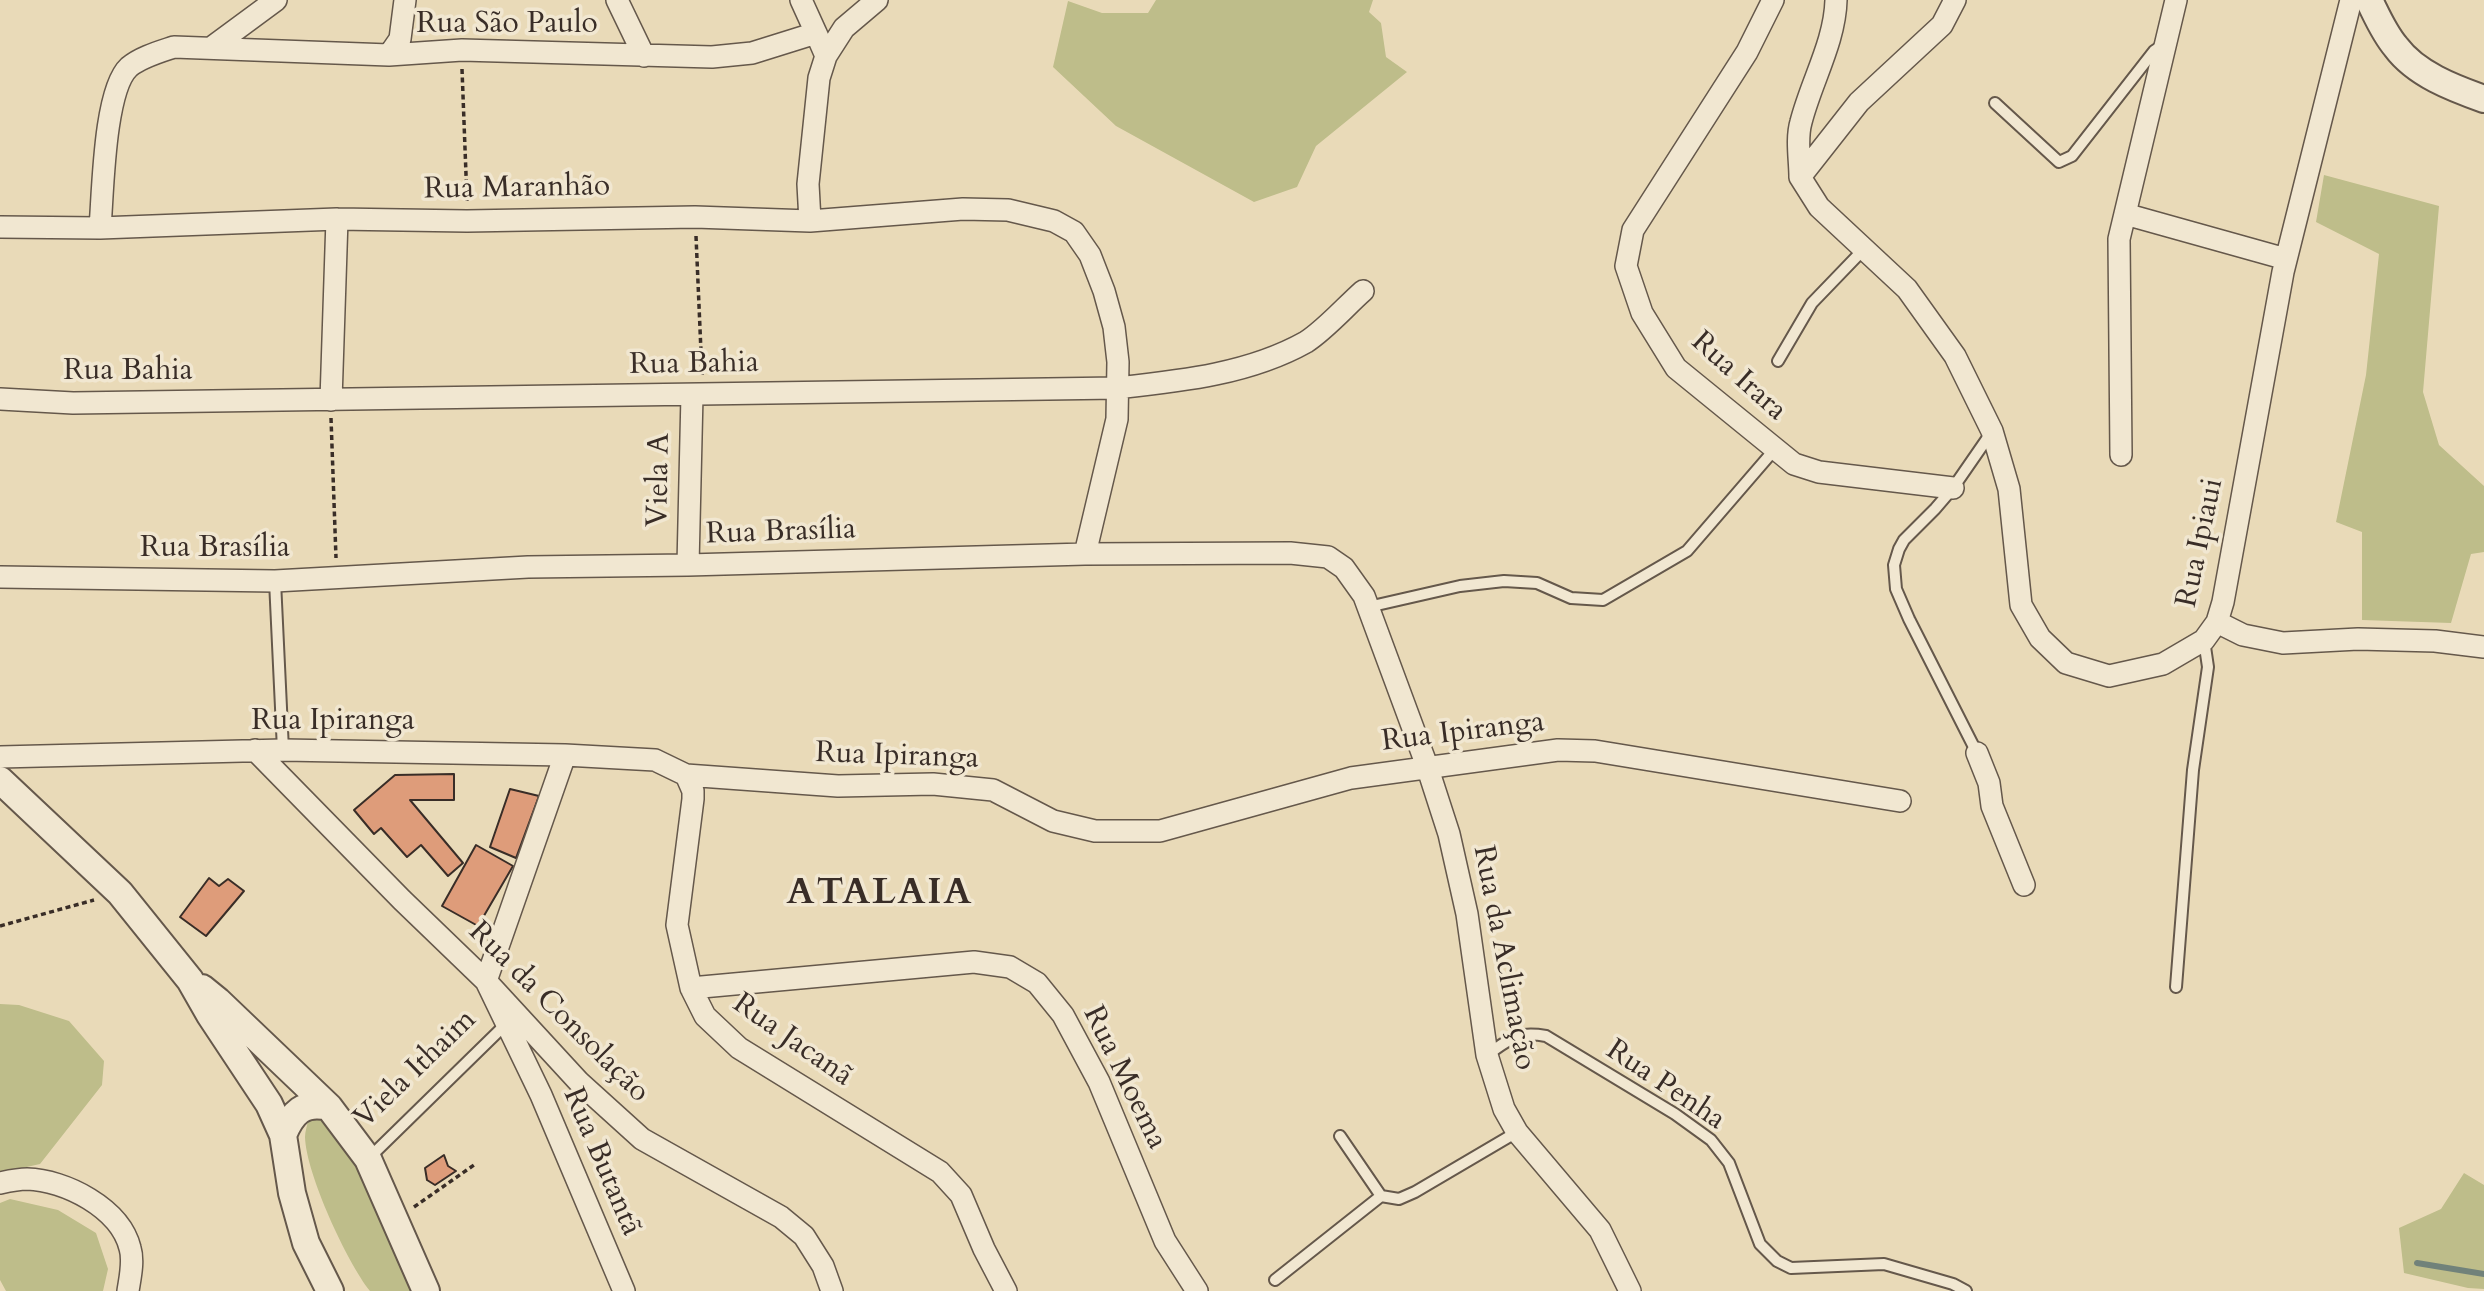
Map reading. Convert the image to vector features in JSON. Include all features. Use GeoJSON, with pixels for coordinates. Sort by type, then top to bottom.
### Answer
{"type":"FeatureCollection","features":[{"type":"Feature","properties":{"kind":"street"},"geometry":{"type":"LineString","coordinates":[[211,48],[276,0]]}},
{"type":"Feature","properties":{"kind":"street"},"geometry":{"type":"LineString","coordinates":[[389,55],[400,38],[405,0]]}},
{"type":"Feature","properties":{"kind":"street"},"geometry":{"type":"LineString","coordinates":[[617,0],[644,56]]}},
{"type":"Feature","properties":{"kind":"street"},"geometry":{"type":"LineString","coordinates":[[801,0],[826,56]]}},
{"type":"Feature","properties":{"kind":"street"},"geometry":{"type":"LineString","coordinates":[[810,221],[808,184],[819,78],[826,56],[844,29],[877,0]]}},
{"type":"Feature","properties":{"kind":"street","name":"Rua Irara"},"geometry":{"type":"LineString","coordinates":[[1773,0],[1747,51],[1633,230],[1626,266],[1642,313],[1676,368],[1794,464],[1819,472],[1953,488]]}},
{"type":"Feature","properties":{"kind":"street"},"geometry":{"type":"LineString","coordinates":[[1800,177],[1800,126],[1813,80],[1826,50],[1836,0]]}},
{"type":"Feature","properties":{"kind":"street"},"geometry":{"type":"LineString","coordinates":[[1800,177],[1858,102],[1942,25],[1955,0]]}},
{"type":"Feature","properties":{"kind":"street"},"geometry":{"type":"LineString","coordinates":[[2121,455],[2119,239],[2176,0]]}},
{"type":"Feature","properties":{"kind":"street"},"geometry":{"type":"LineString","coordinates":[[2354,1],[2414,65],[2431,76],[2484,99]]}},
{"type":"Feature","properties":{"kind":"street","name":"Rua Ipiaui"},"geometry":{"type":"LineString","coordinates":[[1800,177],[1819,207],[1907,289],[1955,356],[1992,431],[2009,489],[2021,605],[2040,638],[2066,663],[2109,676],[2163,664],[2211,631],[2223,602],[2286,258],[2354,1]]}},
{"type":"Feature","properties":{"kind":"street","name":"Rua São Paulo"},"geometry":{"type":"LineString","coordinates":[[100,228],[108,132],[116,86],[128,68],[148,56],[174,47],[389,55],[462,50],[712,57],[752,53],[816,33]]}},
{"type":"Feature","properties":{"kind":"street","name":"Rua Maranhão"},"geometry":{"type":"LineString","coordinates":[[0,227],[100,228],[337,219],[467,221],[695,217],[810,221],[963,209],[1008,210],[1054,220],[1074,232],[1090,255],[1114,327],[1118,362],[1117,419],[1085,554]]}},
{"type":"Feature","properties":{"kind":"street"},"geometry":{"type":"LineString","coordinates":[[2125,214],[2286,258]]}},
{"type":"Feature","properties":{"kind":"street"},"geometry":{"type":"LineString","coordinates":[[331,400],[337,219]]}},
{"type":"Feature","properties":{"kind":"street","name":"Rua Bahia"},"geometry":{"type":"LineString","coordinates":[[0,399],[73,403],[1117,388],[1187,380],[1250,366],[1307,341],[1363,291]]}},
{"type":"Feature","properties":{"kind":"street","name":"Viela A"},"geometry":{"type":"LineString","coordinates":[[688,565],[697,395]]}},
{"type":"Feature","properties":{"kind":"street","name":"Rua Brasília"},"geometry":{"type":"LineString","coordinates":[[0,576],[275,581],[528,567],[1085,554],[1290,553],[1328,556],[1345,568],[1364,596],[1427,766]]}},
{"type":"Feature","properties":{"kind":"street"},"geometry":{"type":"LineString","coordinates":[[2211,631],[2283,643],[2371,639],[2435,641],[2484,647]]}},
{"type":"Feature","properties":{"kind":"street","name":"Rua da Consolação"},"geometry":{"type":"LineString","coordinates":[[256,750],[402,900],[486,981],[579,1082],[642,1139],[781,1217],[804,1236],[823,1266],[832,1291]]}},
{"type":"Feature","properties":{"kind":"street","name":"Rua Ipiranga"},"geometry":{"type":"LineString","coordinates":[[0,757],[283,750],[565,755],[655,760],[686,775],[838,786],[933,784],[993,790],[1053,821],[1095,831],[1160,831],[1351,778],[1558,750],[1595,751],[1900,801]]}},
{"type":"Feature","properties":{"kind":"street"},"geometry":{"type":"LineString","coordinates":[[1977,753],[1989,783],[1992,806],[2024,885]]}},
{"type":"Feature","properties":{"kind":"street","name":"Viela Ithaim"},"geometry":{"type":"LineString","coordinates":[[486,981],[565,755]]}},
{"type":"Feature","properties":{"kind":"street","name":"Rua da Aclimação"},"geometry":{"type":"LineString","coordinates":[[1427,766],[1449,834],[1467,914],[1487,1055],[1504,1109],[1517,1132],[1600,1230],[1630,1291]]}},
{"type":"Feature","properties":{"kind":"street","name":"Rua Jacanã"},"geometry":{"type":"LineString","coordinates":[[686,775],[693,791],[693,799],[677,925],[691,988],[705,1016],[739,1048],[940,1172],[961,1195],[1006,1291]]}},
{"type":"Feature","properties":{"kind":"street"},"geometry":{"type":"LineString","coordinates":[[0,780],[120,892],[190,979],[209,1015],[269,1104],[283,1135],[292,1193],[306,1243],[330,1291]]}},
{"type":"Feature","properties":{"kind":"street","name":"Rua Moema"},"geometry":{"type":"LineString","coordinates":[[691,988],[974,961],[1010,967],[1037,983],[1063,1015],[1099,1082],[1165,1241],[1197,1291]]}},
{"type":"Feature","properties":{"kind":"street"},"geometry":{"type":"LineString","coordinates":[[190,979],[218,1001],[329,1107],[368,1159],[426,1291]]}},
{"type":"Feature","properties":{"kind":"street","name":"Rua Butantã"},"geometry":{"type":"LineString","coordinates":[[486,981],[541,1095],[624,1291]]}},
{"type":"Feature","properties":{"kind":"street"},"geometry":{"type":"LineString","coordinates":[[283,1135],[290,1119],[305,1107],[318,1104],[329,1107]]}},
{"type":"Feature","properties":{"kind":"street"},"geometry":{"type":"LineString","coordinates":[[0,1183],[26,1179],[63,1186],[99,1206],[123,1229],[131,1250],[128,1291]]}},
{"type":"Feature","properties":{"kind":"lane"},"geometry":{"type":"LineString","coordinates":[[1995,103],[2059,162],[2072,156],[2154,51],[2165,44]]}},
{"type":"Feature","properties":{"kind":"lane"},"geometry":{"type":"LineString","coordinates":[[1778,361],[1812,303],[1864,248]]}},
{"type":"Feature","properties":{"kind":"lane"},"geometry":{"type":"LineString","coordinates":[[1977,753],[1909,619],[1896,589],[1894,565],[1904,540],[1953,488],[1992,431]]}},
{"type":"Feature","properties":{"kind":"lane"},"geometry":{"type":"LineString","coordinates":[[1368,607],[1460,586],[1504,581],[1537,583],[1571,598],[1603,600],[1687,551],[1775,450]]}},
{"type":"Feature","properties":{"kind":"lane"},"geometry":{"type":"LineString","coordinates":[[275,581],[283,750]]}},
{"type":"Feature","properties":{"kind":"lane"},"geometry":{"type":"LineString","coordinates":[[2176,987],[2193,770],[2211,631]]}},
{"type":"Feature","properties":{"kind":"lane","name":"Viela Ithaim"},"geometry":{"type":"LineString","coordinates":[[368,1159],[506,1024]]}},
{"type":"Feature","properties":{"kind":"lane","name":"Rua Penha"},"geometry":{"type":"LineString","coordinates":[[1487,1055],[1511,1038],[1528,1033],[1546,1037],[1675,1114],[1711,1140],[1729,1163],[1760,1244],[1777,1261],[1791,1268],[1884,1264],[1952,1284],[1966,1291]]}},
{"type":"Feature","properties":{"kind":"lane"},"geometry":{"type":"LineString","coordinates":[[1340,1136],[1381,1196],[1399,1199],[1517,1132]]}},
{"type":"Feature","properties":{"kind":"lane"},"geometry":{"type":"LineString","coordinates":[[1275,1280],[1381,1196]]}},
{"type":"Feature","properties":{"kind":"path"},"geometry":{"type":"LineString","coordinates":[[462,50],[467,221]]}},
{"type":"Feature","properties":{"kind":"path"},"geometry":{"type":"LineString","coordinates":[[695,217],[697,395]]}},
{"type":"Feature","properties":{"kind":"path"},"geometry":{"type":"LineString","coordinates":[[331,400],[336,577]]}},
{"type":"Feature","properties":{"kind":"path"},"geometry":{"type":"LineString","coordinates":[[0,926],[120,892]]}},
{"type":"Feature","properties":{"kind":"path"},"geometry":{"type":"LineString","coordinates":[[395,1220],[474,1165]]}},
{"type":"Feature","properties":{"kind":"shaded area"},"geometry":{"type":"Polygon","coordinates":[[[1156,0],[1373,0],[1369,12],[1381,23],[1386,57],[1407,72],[1316,146],[1297,187],[1254,202],[1116,126],[1053,67],[1068,1],[1102,13],[1148,13],[1156,0]]]}},
{"type":"Feature","properties":{"kind":"shaded area"},"geometry":{"type":"Polygon","coordinates":[[[2324,175],[2439,206],[2423,392],[2439,445],[2484,486],[2484,552],[2471,554],[2451,623],[2362,620],[2362,532],[2336,522],[2366,375],[2379,254],[2316,222],[2324,175]]]}},
{"type":"Feature","properties":{"kind":"shaded area"},"geometry":{"type":"Polygon","coordinates":[[[0,1004],[19,1005],[69,1021],[104,1061],[102,1085],[40,1164],[0,1173],[0,1004]]]}},
{"type":"Feature","properties":{"kind":"shaded area"},"geometry":{"type":"Polygon","coordinates":[[[319,1119],[327,1124],[365,1178],[412,1291],[370,1291],[350,1260],[329,1217],[307,1153],[305,1137],[308,1121],[319,1119]]]}},
{"type":"Feature","properties":{"kind":"shaded area"},"geometry":{"type":"Polygon","coordinates":[[[2464,1173],[2484,1185],[2484,1289],[2468,1288],[2404,1273],[2399,1228],[2441,1209],[2464,1173]]]}},
{"type":"Feature","properties":{"kind":"shaded area"},"geometry":{"type":"Polygon","coordinates":[[[10,1199],[58,1210],[96,1233],[108,1269],[103,1291],[6,1291],[0,1280],[0,1203],[10,1199]]]}},
{"type":"Feature","properties":{"kind":"building"},"geometry":{"type":"Polygon","coordinates":[[[454,774],[454,800],[410,800],[463,863],[448,876],[421,845],[407,857],[381,828],[374,834],[354,810],[395,775],[454,774]]]}},
{"type":"Feature","properties":{"kind":"building"},"geometry":{"type":"Polygon","coordinates":[[[510,789],[539,796],[516,858],[490,847],[510,789]]]}},
{"type":"Feature","properties":{"kind":"building"},"geometry":{"type":"Polygon","coordinates":[[[476,845],[513,866],[478,926],[442,906],[476,845]]]}},
{"type":"Feature","properties":{"kind":"building"},"geometry":{"type":"Polygon","coordinates":[[[209,878],[219,886],[228,879],[244,891],[206,936],[180,917],[209,878]]]}},
{"type":"Feature","properties":{"kind":"building"},"geometry":{"type":"Polygon","coordinates":[[[444,1155],[448,1166],[456,1171],[435,1185],[427,1180],[425,1168],[444,1155]]]}},
{"type":"Feature","properties":{"kind":"waterway"},"geometry":{"type":"LineString","coordinates":[[2417,1263],[2484,1274]]}},
{"type":"Feature","properties":{"kind":"district","name":"ATALAIA"},"geometry":{"type":"Point","coordinates":[880,894]}}]}
